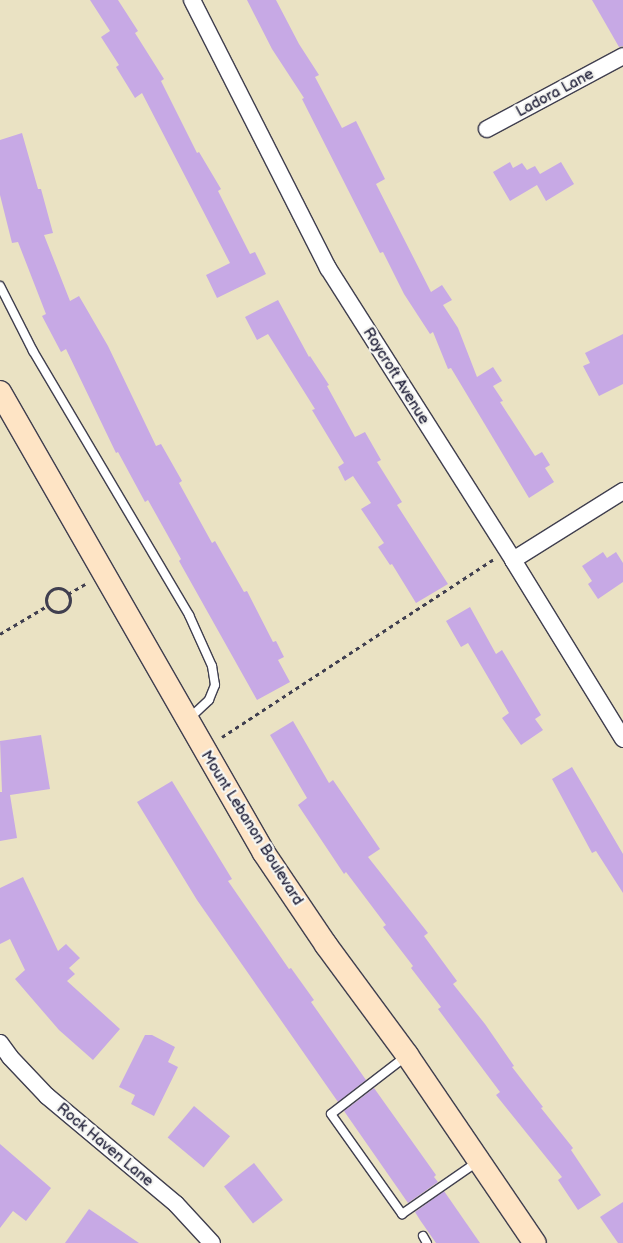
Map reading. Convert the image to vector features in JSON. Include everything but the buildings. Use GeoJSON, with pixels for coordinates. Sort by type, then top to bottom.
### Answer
{"type":"FeatureCollection","features":[{"type":"Feature","properties":{"kind":"street","name":"Roycroft Avenue"},"geometry":{"type":"LineString","coordinates":[[192,0],[328,268],[623,738]]}},
{"type":"Feature","properties":{"kind":"street","name":"Ladora Lane"},"geometry":{"type":"LineString","coordinates":[[487,129],[623,56]]}},
{"type":"Feature","properties":{"kind":"street","name":"Mount Lebanon Boulevard"},"geometry":{"type":"LineString","coordinates":[[0,392],[264,853],[326,945],[407,1055],[535,1243]]}},
{"type":"Feature","properties":{"kind":"street"},"geometry":{"type":"LineString","coordinates":[[513,560],[623,491]]}},
{"type":"Feature","properties":{"kind":"street","name":"Rock Haven Lane"},"geometry":{"type":"LineString","coordinates":[[0,1043],[10,1057],[47,1096],[176,1204],[212,1243]]}},
{"type":"Feature","properties":{"kind":"lane"},"geometry":{"type":"LineString","coordinates":[[0,286],[34,350],[189,615],[212,666],[215,685],[209,700],[187,721]]}},
{"type":"Feature","properties":{"kind":"lane"},"geometry":{"type":"LineString","coordinates":[[407,1055],[331,1114],[402,1214],[479,1160]]}},
{"type":"Feature","properties":{"kind":"path"},"geometry":{"type":"LineString","coordinates":[[222,737],[493,560],[513,560]]}},
{"type":"Feature","properties":{"kind":"path"},"geometry":{"type":"LineString","coordinates":[[68,594],[85,584]]}},
{"type":"Feature","properties":{"kind":"path"},"geometry":{"type":"LineString","coordinates":[[53,589],[61,589],[68,594],[70,601],[64,611],[56,612],[47,606],[46,598],[53,589]]}},
{"type":"Feature","properties":{"kind":"path"},"geometry":{"type":"LineString","coordinates":[[0,634],[47,606]]}}]}
